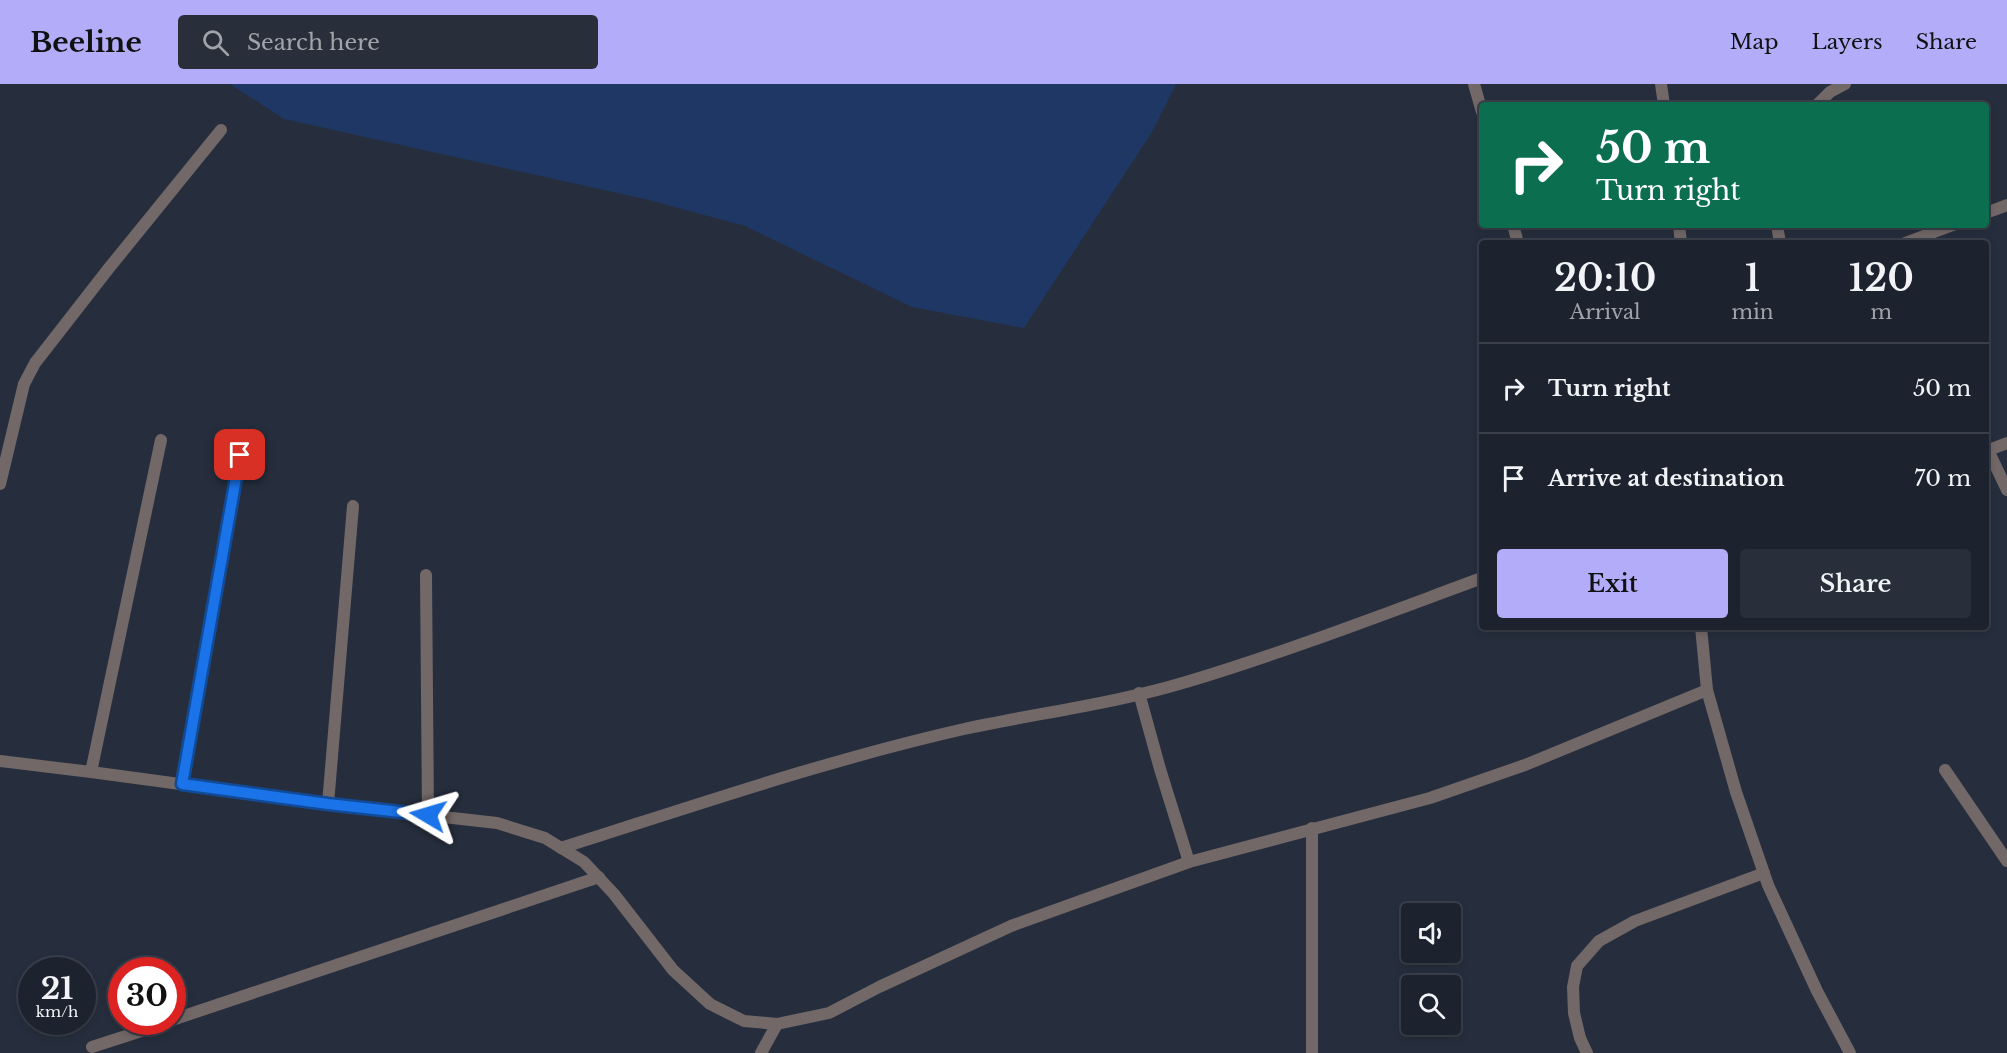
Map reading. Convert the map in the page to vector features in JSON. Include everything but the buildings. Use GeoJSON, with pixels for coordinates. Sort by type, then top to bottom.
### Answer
{"type":"FeatureCollection","features":[{"type":"Feature","properties":{"kind":"street"},"geometry":{"type":"LineString","coordinates":[[1474,84],[1479,102]]}},
{"type":"Feature","properties":{"kind":"street"},"geometry":{"type":"LineString","coordinates":[[1661,84],[1664,102]]}},
{"type":"Feature","properties":{"kind":"street"},"geometry":{"type":"LineString","coordinates":[[1820,102],[1830,92],[1845,84]]}},
{"type":"Feature","properties":{"kind":"street"},"geometry":{"type":"LineString","coordinates":[[0,484],[24,384],[35,363],[221,130]]}},
{"type":"Feature","properties":{"kind":"street"},"geometry":{"type":"LineString","coordinates":[[1989,212],[2007,205]]}},
{"type":"Feature","properties":{"kind":"street"},"geometry":{"type":"LineString","coordinates":[[1913,240],[1945,228]]}},
{"type":"Feature","properties":{"kind":"street"},"geometry":{"type":"LineString","coordinates":[[91,772],[161,440]]}},
{"type":"Feature","properties":{"kind":"street"},"geometry":{"type":"LineString","coordinates":[[1989,449],[2007,443]]}},
{"type":"Feature","properties":{"kind":"street"},"geometry":{"type":"LineString","coordinates":[[1989,454],[2007,490]]}},
{"type":"Feature","properties":{"kind":"street"},"geometry":{"type":"LineString","coordinates":[[182,784],[240,455]]}},
{"type":"Feature","properties":{"kind":"street"},"geometry":{"type":"LineString","coordinates":[[328,804],[353,506]]}},
{"type":"Feature","properties":{"kind":"street"},"geometry":{"type":"LineString","coordinates":[[426,575],[428,815]]}},
{"type":"Feature","properties":{"kind":"street"},"geometry":{"type":"LineString","coordinates":[[561,848],[809,770],[963,729],[1184,683],[1479,579]]}},
{"type":"Feature","properties":{"kind":"street"},"geometry":{"type":"LineString","coordinates":[[1701,630],[1707,690],[1736,792],[1764,873],[1817,991],[1850,1053]]}},
{"type":"Feature","properties":{"kind":"street"},"geometry":{"type":"LineString","coordinates":[[0,761],[328,804],[497,823],[545,838],[584,862],[599,877],[673,970],[710,1004],[744,1021],[777,1024],[829,1013],[879,987],[1011,926],[1189,862],[1430,798],[1526,765],[1707,690]]}},
{"type":"Feature","properties":{"kind":"street"},"geometry":{"type":"LineString","coordinates":[[1139,693],[1189,862]]}},
{"type":"Feature","properties":{"kind":"street"},"geometry":{"type":"LineString","coordinates":[[1945,770],[2007,861]]}},
{"type":"Feature","properties":{"kind":"street"},"geometry":{"type":"LineString","coordinates":[[1312,828],[1312,1053]]}},
{"type":"Feature","properties":{"kind":"street"},"geometry":{"type":"LineString","coordinates":[[1587,1053],[1580,1038],[1574,1012],[1573,987],[1577,966],[1599,941],[1635,921],[1764,873]]}},
{"type":"Feature","properties":{"kind":"street"},"geometry":{"type":"LineString","coordinates":[[186,1016],[599,877]]}},
{"type":"Feature","properties":{"kind":"street"},"geometry":{"type":"LineString","coordinates":[[761,1053],[777,1024]]}},
{"type":"Feature","properties":{"kind":"street"},"geometry":{"type":"LineString","coordinates":[[92,1047],[128,1035]]}},
{"type":"Feature","properties":{"kind":"shaded area"},"geometry":{"type":"Polygon","coordinates":[[[230,84],[1176,84],[1152,132],[1024,328],[912,307],[745,226],[649,200],[284,119],[230,84]]]}},
{"type":"Feature","properties":{"kind":"route"},"geometry":{"type":"LineString","coordinates":[[240,455],[182,784],[428,815]]}}]}
